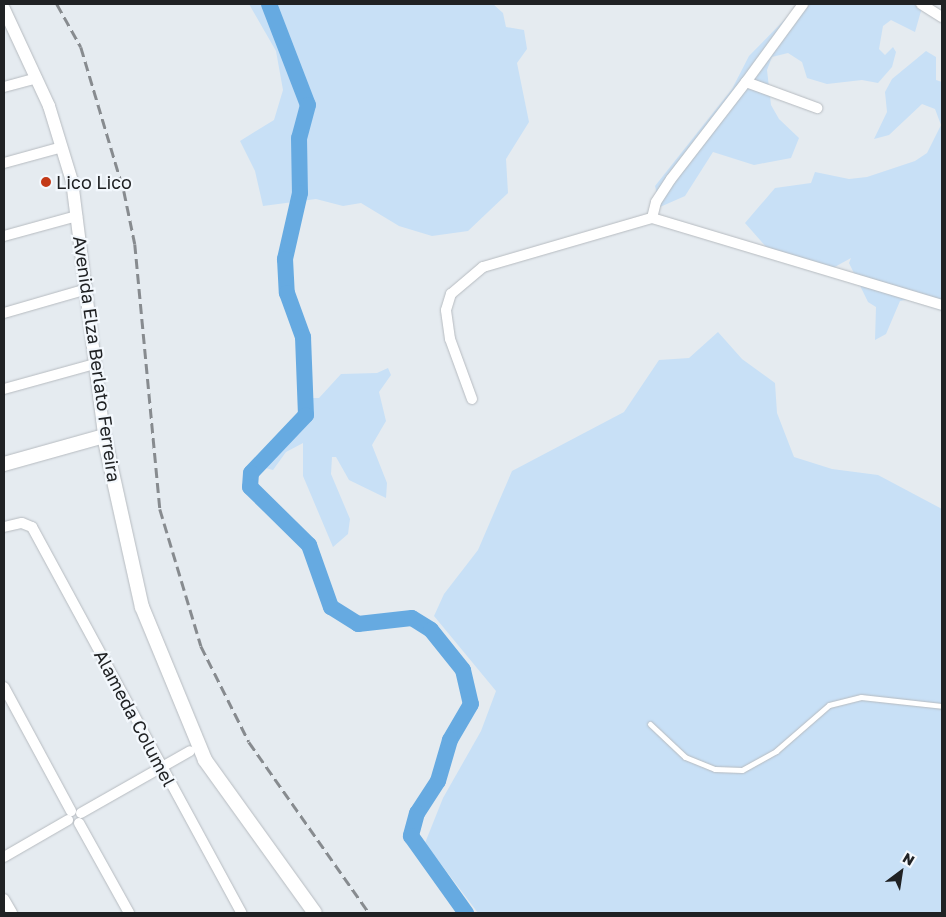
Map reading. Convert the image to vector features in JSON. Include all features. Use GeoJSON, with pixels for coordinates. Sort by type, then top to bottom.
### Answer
{"type":"FeatureCollection","features":[{"type":"Feature","properties":{"kind":"main road"},"geometry":{"type":"LineString","coordinates":[[4,464],[104,436]]}},
{"type":"Feature","properties":{"kind":"main road","name":"Avenida Elza Berlato Ferreira"},"geometry":{"type":"LineString","coordinates":[[104,436],[142,607],[199,745],[216,779],[315,913]]}},
{"type":"Feature","properties":{"kind":"street"},"geometry":{"type":"LineString","coordinates":[[652,218],[656,202],[671,179],[803,4]]}},
{"type":"Feature","properties":{"kind":"street"},"geometry":{"type":"LineString","coordinates":[[921,4],[942,17]]}},
{"type":"Feature","properties":{"kind":"street","name":"Avenida Elza Berlato Ferreira"},"geometry":{"type":"LineString","coordinates":[[4,12],[37,78],[62,146],[77,216],[104,436]]}},
{"type":"Feature","properties":{"kind":"street"},"geometry":{"type":"LineString","coordinates":[[4,87],[37,78]]}},
{"type":"Feature","properties":{"kind":"street"},"geometry":{"type":"LineString","coordinates":[[746,82],[817,108]]}},
{"type":"Feature","properties":{"kind":"street"},"geometry":{"type":"LineString","coordinates":[[4,163],[62,146]]}},
{"type":"Feature","properties":{"kind":"street"},"geometry":{"type":"LineString","coordinates":[[4,236],[77,216]]}},
{"type":"Feature","properties":{"kind":"street"},"geometry":{"type":"LineString","coordinates":[[472,399],[450,339],[446,310],[451,294],[483,267],[652,218],[942,306]]}},
{"type":"Feature","properties":{"kind":"street"},"geometry":{"type":"LineString","coordinates":[[4,313],[87,289]]}},
{"type":"Feature","properties":{"kind":"street"},"geometry":{"type":"LineString","coordinates":[[4,389],[95,364]]}},
{"type":"Feature","properties":{"kind":"street","name":"Alameda Columel"},"geometry":{"type":"LineString","coordinates":[[4,528],[28,523],[242,913]]}},
{"type":"Feature","properties":{"kind":"street"},"geometry":{"type":"LineString","coordinates":[[4,687],[129,913]]}},
{"type":"Feature","properties":{"kind":"street"},"geometry":{"type":"LineString","coordinates":[[4,857],[190,751]]}},
{"type":"Feature","properties":{"kind":"street"},"geometry":{"type":"LineString","coordinates":[[4,899],[12,913]]}},
{"type":"Feature","properties":{"kind":"lane"},"geometry":{"type":"LineString","coordinates":[[650,724],[685,757],[715,769],[742,770],[776,751],[829,705],[861,697],[942,706]]}},
{"type":"Feature","properties":{"kind":"shaded area"},"geometry":{"type":"Polygon","coordinates":[[[249,4],[493,4],[503,13],[506,27],[524,30],[527,49],[517,63],[529,122],[506,159],[508,193],[468,231],[432,236],[399,226],[361,203],[343,206],[316,199],[263,206],[255,171],[240,141],[274,120],[283,90],[276,51],[249,4]]]}},
{"type":"Feature","properties":{"kind":"shaded area"},"geometry":{"type":"Polygon","coordinates":[[[800,4],[921,4],[921,11],[915,32],[891,20],[883,26],[879,49],[885,55],[893,47],[896,52],[892,67],[878,83],[862,80],[827,84],[807,78],[802,62],[788,53],[772,57],[767,70],[771,105],[779,119],[799,138],[791,158],[754,165],[713,152],[685,196],[660,207],[655,186],[732,89],[749,56],[800,4]]]}},
{"type":"Feature","properties":{"kind":"shaded area"},"geometry":{"type":"Polygon","coordinates":[[[926,51],[936,57],[936,80],[942,82],[942,311],[912,298],[900,301],[886,334],[875,340],[876,307],[868,302],[849,263],[851,258],[831,269],[769,250],[745,223],[775,188],[811,183],[815,172],[849,179],[867,177],[915,161],[927,153],[941,125],[935,109],[922,104],[889,135],[874,139],[887,112],[885,92],[892,79],[926,51]]]}},
{"type":"Feature","properties":{"kind":"shaded area"},"geometry":{"type":"Polygon","coordinates":[[[718,332],[742,359],[775,383],[777,413],[794,457],[832,469],[878,475],[942,509],[942,913],[478,913],[425,843],[443,798],[481,731],[496,691],[434,616],[444,594],[478,550],[512,471],[624,412],[659,360],[689,358],[718,332]]]}},
{"type":"Feature","properties":{"kind":"shaded area"},"geometry":{"type":"Polygon","coordinates":[[[388,368],[391,375],[379,392],[386,421],[372,445],[387,483],[386,498],[349,480],[336,457],[332,457],[331,474],[350,519],[348,534],[333,547],[303,476],[303,443],[286,452],[273,470],[262,467],[265,458],[289,431],[304,398],[319,398],[341,374],[377,373],[388,368]]]}},
{"type":"Feature","properties":{"kind":"waterway"},"geometry":{"type":"LineString","coordinates":[[269,4],[308,105],[299,138],[300,193],[285,259],[287,293],[303,337],[306,415],[251,473],[250,487],[309,545],[331,607],[358,624],[412,618],[431,630],[463,670],[471,704],[450,740],[438,781],[417,813],[411,836],[466,913]]}},
{"type":"Feature","properties":{"kind":"railway"},"geometry":{"type":"LineString","coordinates":[[57,4],[81,47],[124,191],[135,244],[160,509],[201,646],[249,742],[369,913]]}},
{"type":"Feature","properties":{"kind":"place","name":"Lico Lico"},"geometry":{"type":"Point","coordinates":[46,182]}}]}
